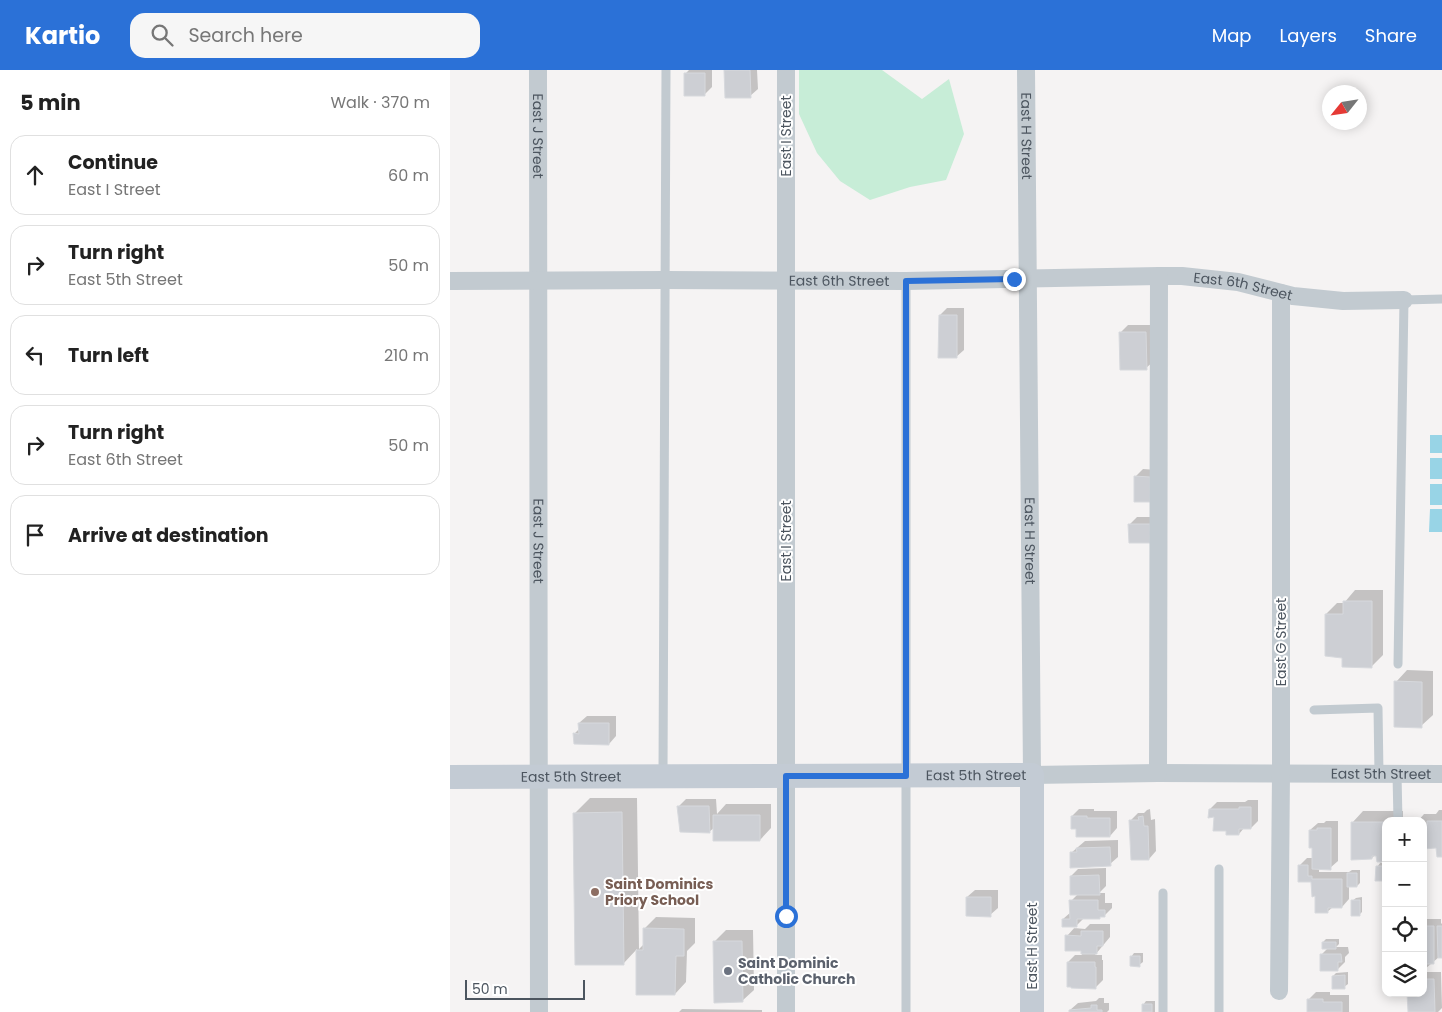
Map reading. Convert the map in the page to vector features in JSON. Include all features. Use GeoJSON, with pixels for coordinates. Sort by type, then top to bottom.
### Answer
{"type":"FeatureCollection","features":[{"type":"Feature","properties":{"kind":"street","name":"East J Street"},"geometry":{"type":"LineString","coordinates":[[538,70],[539,1012]]}},
{"type":"Feature","properties":{"kind":"street","name":"East I Street"},"geometry":{"type":"LineString","coordinates":[[786,70],[786,1012]]}},
{"type":"Feature","properties":{"kind":"street","name":"East H Street"},"geometry":{"type":"LineString","coordinates":[[1026,70],[1032,776],[1032,1012]]}},
{"type":"Feature","properties":{"kind":"street"},"geometry":{"type":"LineString","coordinates":[[1158,773],[1159,276]]}},
{"type":"Feature","properties":{"kind":"street","name":"East 6th Street"},"geometry":{"type":"LineString","coordinates":[[450,281],[906,281],[1182,276],[1238,282],[1293,296],[1343,301],[1404,300]]}},
{"type":"Feature","properties":{"kind":"street","name":"East G Street"},"geometry":{"type":"LineString","coordinates":[[1279,991],[1281,293]]}},
{"type":"Feature","properties":{"kind":"street","name":"East 5th Street"},"geometry":{"type":"LineString","coordinates":[[450,777],[1032,776],[1158,773],[1442,774]]}},
{"type":"Feature","properties":{"kind":"lane"},"geometry":{"type":"LineString","coordinates":[[663,776],[666,70]]}},
{"type":"Feature","properties":{"kind":"lane"},"geometry":{"type":"LineString","coordinates":[[906,281],[906,1012]]}},
{"type":"Feature","properties":{"kind":"lane"},"geometry":{"type":"LineString","coordinates":[[1398,664],[1404,300],[1442,299]]}},
{"type":"Feature","properties":{"kind":"lane"},"geometry":{"type":"LineString","coordinates":[[1314,710],[1378,708],[1378,774]]}},
{"type":"Feature","properties":{"kind":"lane"},"geometry":{"type":"LineString","coordinates":[[1397,774],[1398,817]]}},
{"type":"Feature","properties":{"kind":"lane"},"geometry":{"type":"LineString","coordinates":[[1219,870],[1219,1012]]}},
{"type":"Feature","properties":{"kind":"lane"},"geometry":{"type":"LineString","coordinates":[[1163,893],[1163,1012]]}},
{"type":"Feature","properties":{"kind":"green space"},"geometry":{"type":"Polygon","coordinates":[[[799,70],[882,70],[922,99],[949,79],[964,134],[946,180],[910,187],[870,200],[840,181],[817,153],[799,114],[799,70]]]}},
{"type":"Feature","properties":{"kind":"water"},"geometry":{"type":"Polygon","coordinates":[[[1430,435],[1442,435],[1442,453],[1430,453],[1430,435]]]}},
{"type":"Feature","properties":{"kind":"water"},"geometry":{"type":"Polygon","coordinates":[[[1430,458],[1442,458],[1442,479],[1430,479],[1430,458]]]}},
{"type":"Feature","properties":{"kind":"water"},"geometry":{"type":"Polygon","coordinates":[[[1430,484],[1442,484],[1442,505],[1430,505],[1430,484]]]}},
{"type":"Feature","properties":{"kind":"water"},"geometry":{"type":"Polygon","coordinates":[[[1430,509],[1442,509],[1442,532],[1429,532],[1430,509]]]}},
{"type":"Feature","properties":{"kind":"building"},"geometry":{"type":"Polygon","coordinates":[[[724,70],[750,70],[751,98],[725,98],[724,70]]]}},
{"type":"Feature","properties":{"kind":"building"},"geometry":{"type":"Polygon","coordinates":[[[684,73],[705,73],[705,96],[684,96],[684,73]]]}},
{"type":"Feature","properties":{"kind":"building"},"geometry":{"type":"Polygon","coordinates":[[[939,315],[957,315],[957,358],[938,358],[939,315]]]}},
{"type":"Feature","properties":{"kind":"building"},"geometry":{"type":"Polygon","coordinates":[[[1119,332],[1146,332],[1147,370],[1120,370],[1119,332]]]}},
{"type":"Feature","properties":{"kind":"building"},"geometry":{"type":"Polygon","coordinates":[[[1134,476],[1150,477],[1150,502],[1134,502],[1134,476]]]}},
{"type":"Feature","properties":{"kind":"building"},"geometry":{"type":"Polygon","coordinates":[[[1128,524],[1150,524],[1150,543],[1129,543],[1128,524]]]}},
{"type":"Feature","properties":{"kind":"building"},"geometry":{"type":"Polygon","coordinates":[[[1343,601],[1372,601],[1372,668],[1342,667],[1342,658],[1325,656],[1325,614],[1343,614],[1343,601]]]}},
{"type":"Feature","properties":{"kind":"building"},"geometry":{"type":"Polygon","coordinates":[[[1394,681],[1422,682],[1422,728],[1394,727],[1394,681]]]}},
{"type":"Feature","properties":{"kind":"building"},"geometry":{"type":"Polygon","coordinates":[[[578,723],[609,723],[609,745],[574,744],[573,733],[579,734],[578,723]]]}},
{"type":"Feature","properties":{"kind":"building"},"geometry":{"type":"Polygon","coordinates":[[[677,806],[709,806],[710,833],[680,832],[677,806]]]}},
{"type":"Feature","properties":{"kind":"building"},"geometry":{"type":"Polygon","coordinates":[[[1239,807],[1251,807],[1251,829],[1239,829],[1239,835],[1226,835],[1226,831],[1213,831],[1214,817],[1208,818],[1209,809],[1239,809],[1239,807]]]}},
{"type":"Feature","properties":{"kind":"building"},"geometry":{"type":"Polygon","coordinates":[[[622,812],[624,965],[575,965],[573,813],[622,812]]]}},
{"type":"Feature","properties":{"kind":"building"},"geometry":{"type":"Polygon","coordinates":[[[713,815],[760,815],[760,841],[713,841],[713,815]]]}},
{"type":"Feature","properties":{"kind":"building"},"geometry":{"type":"Polygon","coordinates":[[[1071,816],[1110,818],[1110,837],[1076,837],[1076,829],[1071,829],[1071,816]]]}},
{"type":"Feature","properties":{"kind":"building"},"geometry":{"type":"Polygon","coordinates":[[[1143,816],[1144,826],[1148,826],[1149,860],[1131,860],[1129,820],[1139,820],[1138,817],[1143,816]]]}},
{"type":"Feature","properties":{"kind":"building"},"geometry":{"type":"Polygon","coordinates":[[[1427,821],[1442,821],[1442,857],[1437,857],[1436,848],[1427,849],[1427,821]]]}},
{"type":"Feature","properties":{"kind":"building"},"geometry":{"type":"Polygon","coordinates":[[[1351,822],[1382,822],[1382,862],[1377,862],[1376,856],[1372,856],[1372,859],[1351,860],[1351,822]]]}},
{"type":"Feature","properties":{"kind":"building"},"geometry":{"type":"Polygon","coordinates":[[[1317,828],[1331,828],[1331,870],[1312,869],[1312,848],[1309,848],[1309,830],[1317,830],[1317,828]]]}},
{"type":"Feature","properties":{"kind":"building"},"geometry":{"type":"Polygon","coordinates":[[[1110,847],[1111,866],[1070,868],[1070,852],[1077,852],[1076,848],[1110,847]]]}},
{"type":"Feature","properties":{"kind":"building"},"geometry":{"type":"Polygon","coordinates":[[[1298,865],[1308,865],[1308,876],[1312,876],[1312,879],[1342,879],[1342,908],[1328,908],[1328,913],[1315,913],[1315,896],[1312,897],[1311,882],[1298,882],[1298,865]]]}},
{"type":"Feature","properties":{"kind":"building"},"geometry":{"type":"Polygon","coordinates":[[[1376,866],[1382,866],[1382,881],[1375,881],[1376,866]]]}},
{"type":"Feature","properties":{"kind":"building"},"geometry":{"type":"Polygon","coordinates":[[[1347,873],[1357,873],[1357,887],[1347,887],[1347,873]]]}},
{"type":"Feature","properties":{"kind":"building"},"geometry":{"type":"Polygon","coordinates":[[[1099,875],[1100,895],[1070,895],[1070,876],[1099,875]]]}},
{"type":"Feature","properties":{"kind":"building"},"geometry":{"type":"Polygon","coordinates":[[[966,897],[991,897],[991,917],[966,916],[966,897]]]}},
{"type":"Feature","properties":{"kind":"building"},"geometry":{"type":"Polygon","coordinates":[[[1069,900],[1098,900],[1098,910],[1105,910],[1105,917],[1100,917],[1100,919],[1077,919],[1077,927],[1062,927],[1062,919],[1070,919],[1069,900]]]}},
{"type":"Feature","properties":{"kind":"building"},"geometry":{"type":"Polygon","coordinates":[[[1351,900],[1360,900],[1360,916],[1351,916],[1351,900]]]}},
{"type":"Feature","properties":{"kind":"building"},"geometry":{"type":"Polygon","coordinates":[[[1427,926],[1434,926],[1434,964],[1427,964],[1427,926]]]}},
{"type":"Feature","properties":{"kind":"building"},"geometry":{"type":"Polygon","coordinates":[[[1437,926],[1442,926],[1442,958],[1438,958],[1437,926]]]}},
{"type":"Feature","properties":{"kind":"building"},"geometry":{"type":"Polygon","coordinates":[[[643,928],[684,929],[684,956],[676,956],[675,995],[636,995],[636,950],[643,950],[643,928]]]}},
{"type":"Feature","properties":{"kind":"building"},"geometry":{"type":"Polygon","coordinates":[[[1081,931],[1103,931],[1103,946],[1097,946],[1097,954],[1065,951],[1065,935],[1081,936],[1081,931]]]}},
{"type":"Feature","properties":{"kind":"building"},"geometry":{"type":"Polygon","coordinates":[[[713,941],[742,941],[743,1002],[714,1003],[713,941]]]}},
{"type":"Feature","properties":{"kind":"building"},"geometry":{"type":"Polygon","coordinates":[[[1322,942],[1336,942],[1336,949],[1322,949],[1322,942]]]}},
{"type":"Feature","properties":{"kind":"building"},"geometry":{"type":"Polygon","coordinates":[[[1320,954],[1341,954],[1342,962],[1338,962],[1338,971],[1320,971],[1320,954]]]}},
{"type":"Feature","properties":{"kind":"building"},"geometry":{"type":"Polygon","coordinates":[[[1130,956],[1140,956],[1140,967],[1130,966],[1130,956]]]}},
{"type":"Feature","properties":{"kind":"building"},"geometry":{"type":"Polygon","coordinates":[[[1067,962],[1095,962],[1096,989],[1067,987],[1067,962]]]}},
{"type":"Feature","properties":{"kind":"building"},"geometry":{"type":"Polygon","coordinates":[[[1345,975],[1345,989],[1332,989],[1332,976],[1345,975]]]}},
{"type":"Feature","properties":{"kind":"building"},"geometry":{"type":"Polygon","coordinates":[[[1427,979],[1434,979],[1435,1012],[1408,1012],[1407,997],[1427,997],[1427,979]]]}},
{"type":"Feature","properties":{"kind":"building"},"geometry":{"type":"Polygon","coordinates":[[[1307,999],[1323,999],[1323,1002],[1342,1002],[1342,1012],[1307,1012],[1307,999]]]}},
{"type":"Feature","properties":{"kind":"building"},"geometry":{"type":"Polygon","coordinates":[[[1142,1004],[1152,1004],[1152,1012],[1142,1012],[1142,1004]]]}},
{"type":"Feature","properties":{"kind":"building"},"geometry":{"type":"Polygon","coordinates":[[[1091,1005],[1097,1005],[1097,1010],[1102,1010],[1102,1012],[1069,1012],[1069,1010],[1091,1008],[1091,1005]]]}},
{"type":"Feature","properties":{"kind":"place","name":"Saint Dominics Priory School"},"geometry":{"type":"Point","coordinates":[595,892]}},
{"type":"Feature","properties":{"kind":"place","name":"Saint Dominic Catholic Church"},"geometry":{"type":"Point","coordinates":[728,971]}},
{"type":"Feature","properties":{"kind":"route"},"geometry":{"type":"LineString","coordinates":[[786,916],[786,776],[906,776],[906,281],[1014,279]]}}]}
